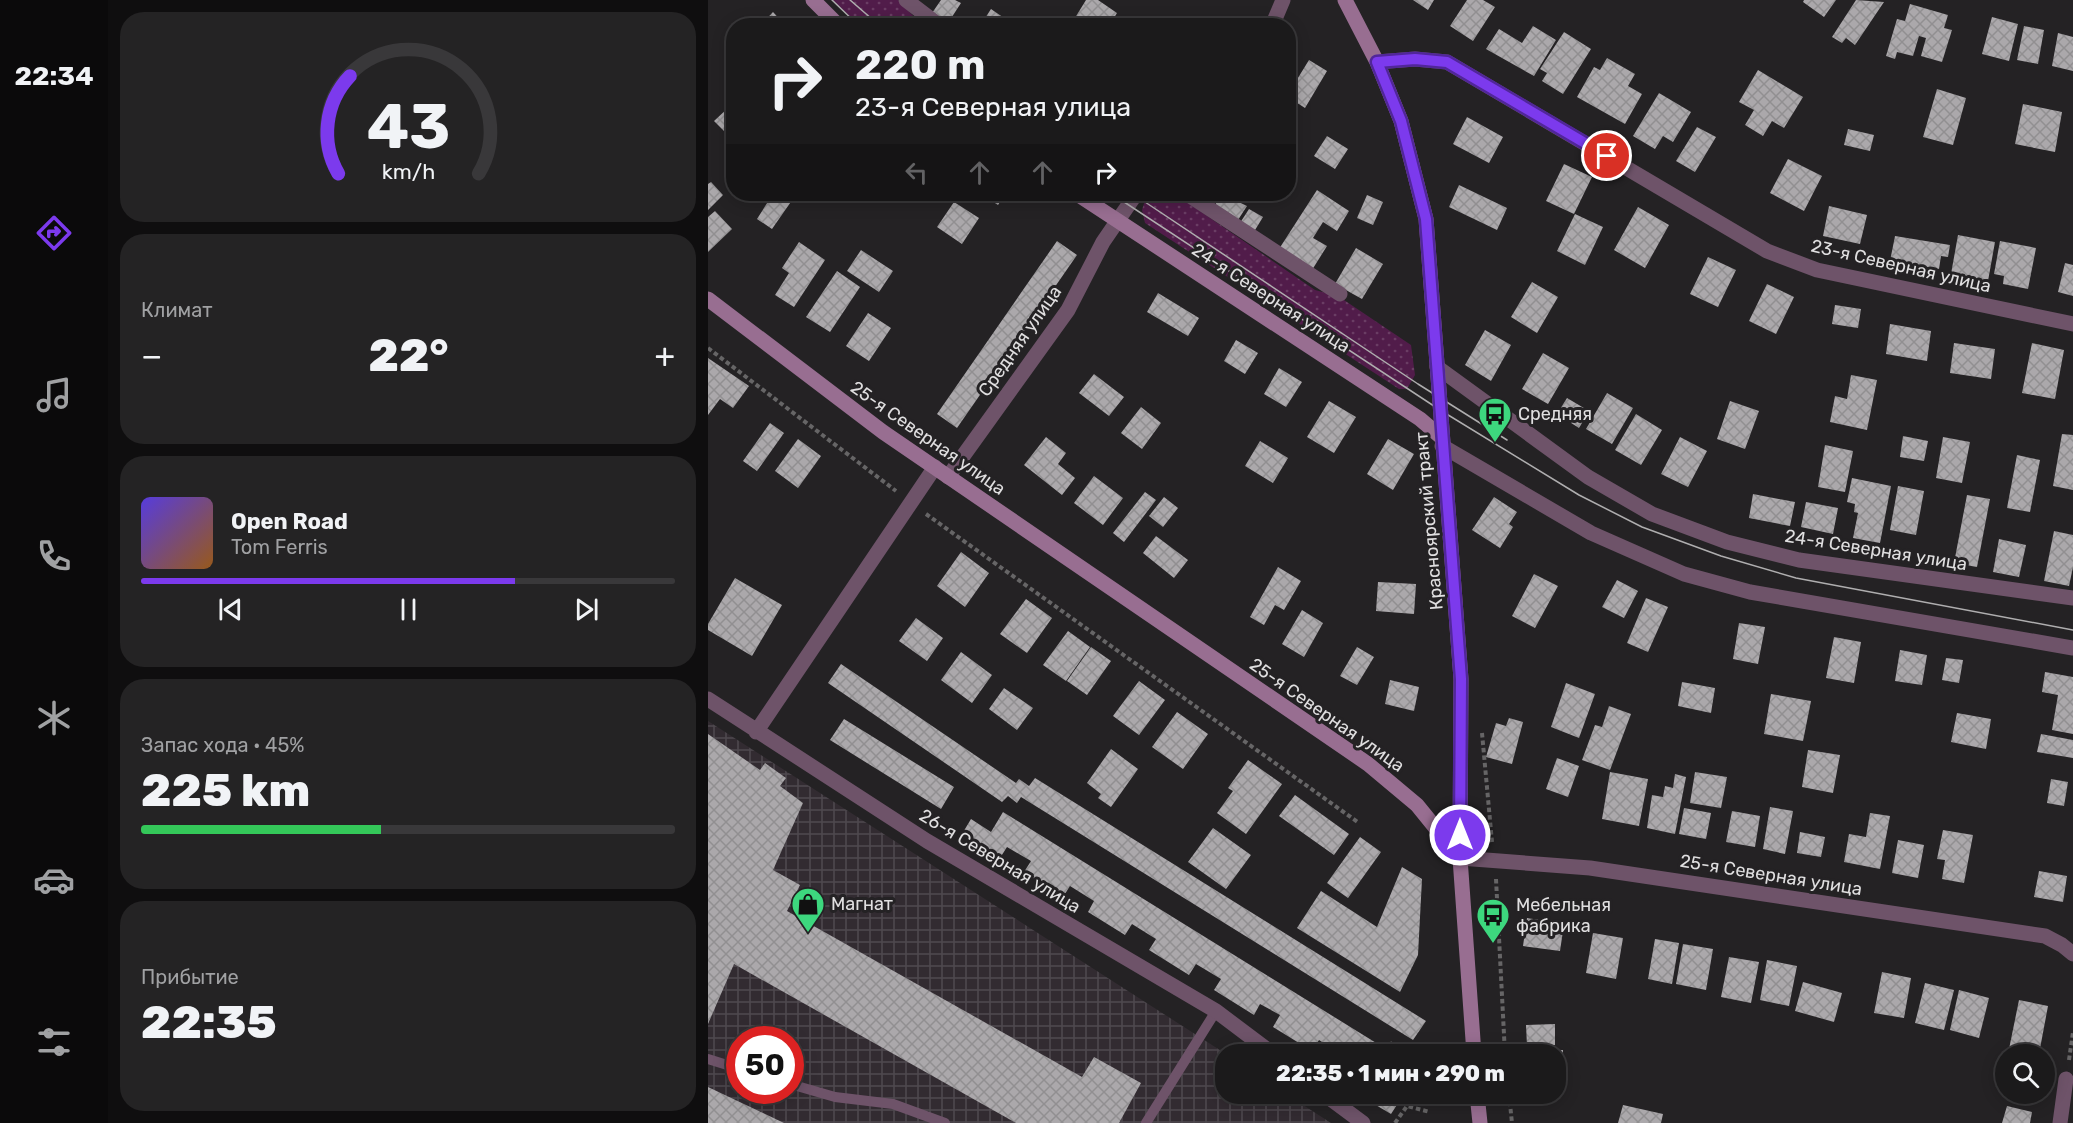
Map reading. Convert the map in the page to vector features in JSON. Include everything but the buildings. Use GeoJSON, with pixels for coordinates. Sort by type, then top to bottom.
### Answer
{"type":"FeatureCollection","features":[{"type":"Feature","properties":{"kind":"main road"},"geometry":{"type":"LineString","coordinates":[[813,0],[831,18]]}},
{"type":"Feature","properties":{"kind":"main road","name":"Красноярский тракт"},"geometry":{"type":"LineString","coordinates":[[1345,0],[1377,62],[1401,121],[1426,219],[1461,679],[1460,858],[1473,1044]]}},
{"type":"Feature","properties":{"kind":"main road","name":"24-я Северная улица"},"geometry":{"type":"LineString","coordinates":[[1088,201],[1420,419],[1442,441]]}},
{"type":"Feature","properties":{"kind":"main road","name":"25-я Северная улица"},"geometry":{"type":"LineString","coordinates":[[708,299],[874,425],[1368,764],[1417,805],[1460,858]]}},
{"type":"Feature","properties":{"kind":"main road"},"geometry":{"type":"LineString","coordinates":[[1478,1104],[1480,1123]]}},
{"type":"Feature","properties":{"kind":"street"},"geometry":{"type":"LineString","coordinates":[[906,0],[930,18]]}},
{"type":"Feature","properties":{"kind":"street"},"geometry":{"type":"LineString","coordinates":[[1275,18],[1283,0]]}},
{"type":"Feature","properties":{"kind":"street","name":"23-я Северная улица"},"geometry":{"type":"LineString","coordinates":[[1377,62],[1415,59],[1447,62],[1767,250],[1817,270],[2073,324]]}},
{"type":"Feature","properties":{"kind":"street","name":"Средняя улица"},"geometry":{"type":"LineString","coordinates":[[756,732],[911,502],[942,472],[1068,310],[1117,219],[1131,201]]}},
{"type":"Feature","properties":{"kind":"street"},"geometry":{"type":"LineString","coordinates":[[1198,201],[1340,294]]}},
{"type":"Feature","properties":{"kind":"street","name":"24-я Северная улица"},"geometry":{"type":"LineString","coordinates":[[1437,368],[1588,477],[1652,514],[1727,542],[1799,560],[2073,598]]}},
{"type":"Feature","properties":{"kind":"street","name":"24-я Северная улица"},"geometry":{"type":"LineString","coordinates":[[1442,441],[1591,533],[1684,574],[1750,592],[2073,648]]}},
{"type":"Feature","properties":{"kind":"street","name":"26-я Северная улица"},"geometry":{"type":"LineString","coordinates":[[708,699],[927,841],[1216,1011],[1260,1044]]}},
{"type":"Feature","properties":{"kind":"street","name":"25-я Северная улица"},"geometry":{"type":"LineString","coordinates":[[1460,858],[1590,868],[2045,936],[2073,954]]}},
{"type":"Feature","properties":{"kind":"street"},"geometry":{"type":"LineString","coordinates":[[2060,1123],[2066,1079]]}},
{"type":"Feature","properties":{"kind":"street"},"geometry":{"type":"LineString","coordinates":[[1337,1104],[1363,1123]]}},
{"type":"Feature","properties":{"kind":"lane"},"geometry":{"type":"LineString","coordinates":[[1146,1123],[1216,1011]]}},
{"type":"Feature","properties":{"kind":"lane"},"geometry":{"type":"LineString","coordinates":[[708,1059],[726,1065]]}},
{"type":"Feature","properties":{"kind":"lane"},"geometry":{"type":"LineString","coordinates":[[804,1088],[834,1097],[893,1104],[945,1123]]}},
{"type":"Feature","properties":{"kind":"path"},"geometry":{"type":"LineString","coordinates":[[708,348],[911,502],[1359,824]]}},
{"type":"Feature","properties":{"kind":"path"},"geometry":{"type":"LineString","coordinates":[[1482,729],[1490,834],[1496,860],[1505,1044]]}},
{"type":"Feature","properties":{"kind":"path"},"geometry":{"type":"LineString","coordinates":[[2066,1079],[2073,1032]]}},
{"type":"Feature","properties":{"kind":"path"},"geometry":{"type":"LineString","coordinates":[[1510,1104],[1512,1123]]}},
{"type":"Feature","properties":{"kind":"path"},"geometry":{"type":"LineString","coordinates":[[1395,1123],[1407,1106],[1430,1112]]}},
{"type":"Feature","properties":{"kind":"shaded area"},"geometry":{"type":"Polygon","coordinates":[[[832,0],[898,0],[915,18],[851,18],[832,0]]]}},
{"type":"Feature","properties":{"kind":"shaded area"},"geometry":{"type":"Polygon","coordinates":[[[1145,201],[1185,201],[1315,290],[1338,296],[1411,345],[1415,375],[1407,389],[1399,389],[1145,223],[1142,210],[1145,201]]]}},
{"type":"Feature","properties":{"kind":"shaded area"},"geometry":{"type":"Polygon","coordinates":[[[708,721],[1215,1047],[1215,1104],[1302,1104],[1331,1123],[708,1123],[708,721]]]}},
{"type":"Feature","properties":{"kind":"tram line"},"geometry":{"type":"LineString","coordinates":[[832,0],[851,18]]}},
{"type":"Feature","properties":{"kind":"tram line"},"geometry":{"type":"LineString","coordinates":[[850,0],[871,18]]}},
{"type":"Feature","properties":{"kind":"tram line"},"geometry":{"type":"LineString","coordinates":[[1123,201],[1440,410],[1579,495],[1642,527],[1721,556],[1796,578],[2073,630]]}},
{"type":"Feature","properties":{"kind":"tram line"},"geometry":{"type":"LineString","coordinates":[[1144,201],[1418,384],[1507,440]]}},
{"type":"Feature","properties":{"kind":"place","name":"Средняя"},"geometry":{"type":"Point","coordinates":[1495,443]}},
{"type":"Feature","properties":{"kind":"place","name":"Магнат"},"geometry":{"type":"Point","coordinates":[808,933]}},
{"type":"Feature","properties":{"kind":"place","name":"Мебельная фабрика"},"geometry":{"type":"Point","coordinates":[1493,944]}},
{"type":"Feature","properties":{"kind":"route"},"geometry":{"type":"LineString","coordinates":[[1460,835],[1461,679],[1426,219],[1401,121],[1377,62],[1415,59],[1447,62],[1607,156]]}}]}
